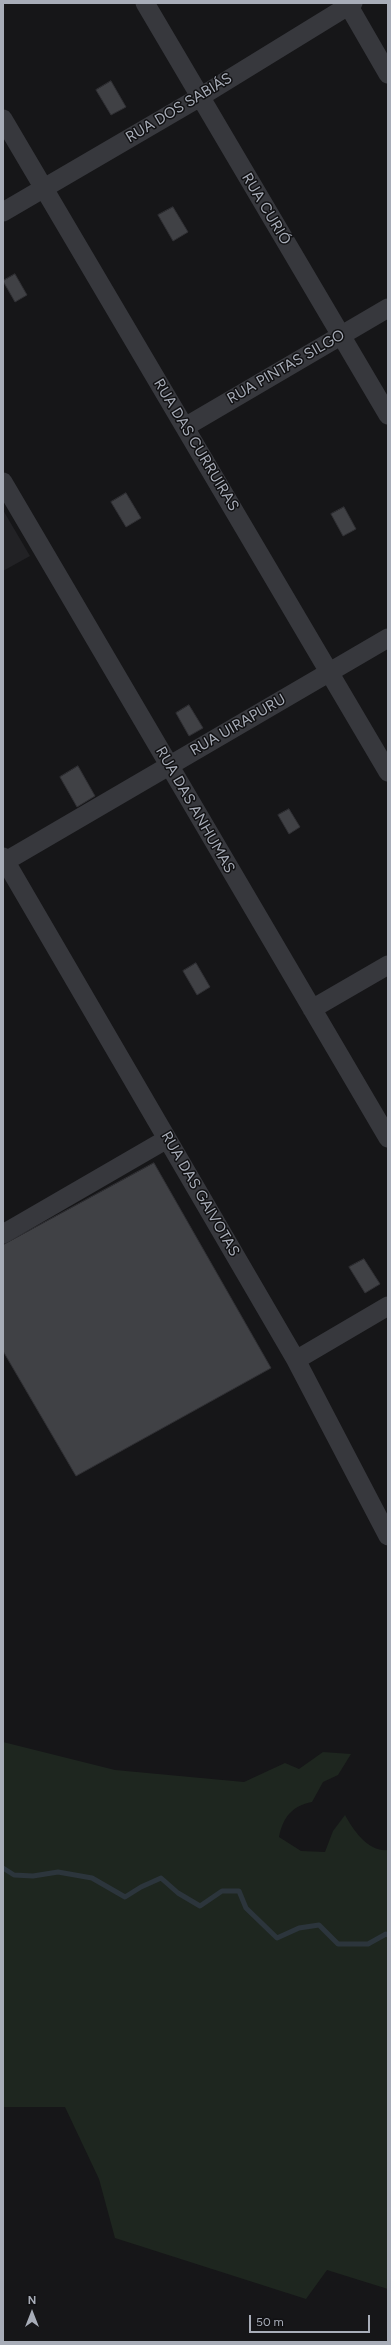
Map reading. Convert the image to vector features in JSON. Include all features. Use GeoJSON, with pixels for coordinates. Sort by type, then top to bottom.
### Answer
{"type":"FeatureCollection","features":[{"type":"Feature","properties":{"kind":"street","name":"RUA CURIÓ"},"geometry":{"type":"LineString","coordinates":[[145,3],[388,415]]}},
{"type":"Feature","properties":{"kind":"street","name":"RUA DOS SABIÁS"},"geometry":{"type":"LineString","coordinates":[[3,212],[200,97],[350,4]]}},
{"type":"Feature","properties":{"kind":"street"},"geometry":{"type":"LineString","coordinates":[[350,4],[388,74]]}},
{"type":"Feature","properties":{"kind":"street","name":"RUA DAS CURRUIRAS"},"geometry":{"type":"LineString","coordinates":[[3,119],[388,772]]}},
{"type":"Feature","properties":{"kind":"street","name":"RUA PINTAS SILGO"},"geometry":{"type":"LineString","coordinates":[[185,427],[388,308]]}},
{"type":"Feature","properties":{"kind":"street","name":"RUA DAS ANHUMAS"},"geometry":{"type":"LineString","coordinates":[[3,482],[388,1138]]}},
{"type":"Feature","properties":{"kind":"street","name":"RUA UIRAPURU"},"geometry":{"type":"LineString","coordinates":[[4,859],[170,766],[388,638]]}},
{"type":"Feature","properties":{"kind":"street","name":"RUA DAS GAIVOTAS"},"geometry":{"type":"LineString","coordinates":[[4,859],[296,1360],[388,1536]]}},
{"type":"Feature","properties":{"kind":"street"},"geometry":{"type":"LineString","coordinates":[[312,1009],[388,965]]}},
{"type":"Feature","properties":{"kind":"street"},"geometry":{"type":"LineString","coordinates":[[3,1234],[168,1139]]}},
{"type":"Feature","properties":{"kind":"street"},"geometry":{"type":"LineString","coordinates":[[296,1360],[388,1306]]}},
{"type":"Feature","properties":{"kind":"shaded area"},"geometry":{"type":"Polygon","coordinates":[[[3,510],[30,556],[3,571],[3,510]]]}},
{"type":"Feature","properties":{"kind":"shaded area"},"geometry":{"type":"Polygon","coordinates":[[[3,1742],[115,1770],[244,1782],[285,1763],[299,1769],[323,1752],[351,1754],[338,1775],[323,1782],[312,1802],[299,1806],[286,1818],[279,1837],[301,1851],[325,1852],[333,1831],[345,1815],[357,1834],[368,1844],[374,1848],[388,1850],[388,2289],[327,2270],[306,2299],[115,2238],[99,2179],[65,2107],[3,2107],[3,1742]]]}},
{"type":"Feature","properties":{"kind":"building"},"geometry":{"type":"Polygon","coordinates":[[[111,81],[126,107],[111,115],[96,90],[111,81]]]}},
{"type":"Feature","properties":{"kind":"building"},"geometry":{"type":"Polygon","coordinates":[[[173,207],[188,232],[173,241],[158,215],[173,207]]]}},
{"type":"Feature","properties":{"kind":"building"},"geometry":{"type":"Polygon","coordinates":[[[15,274],[27,295],[15,302],[3,281],[15,274]]]}},
{"type":"Feature","properties":{"kind":"building"},"geometry":{"type":"Polygon","coordinates":[[[126,493],[141,518],[126,527],[111,502],[126,493]]]}},
{"type":"Feature","properties":{"kind":"building"},"geometry":{"type":"Polygon","coordinates":[[[344,507],[356,529],[343,536],[331,514],[344,507]]]}},
{"type":"Feature","properties":{"kind":"building"},"geometry":{"type":"Polygon","coordinates":[[[189,705],[203,728],[189,736],[176,713],[189,705]]]}},
{"type":"Feature","properties":{"kind":"building"},"geometry":{"type":"Polygon","coordinates":[[[78,766],[95,796],[77,807],[60,777],[78,766]]]}},
{"type":"Feature","properties":{"kind":"building"},"geometry":{"type":"Polygon","coordinates":[[[289,809],[300,827],[289,834],[278,815],[289,809]]]}},
{"type":"Feature","properties":{"kind":"building"},"geometry":{"type":"Polygon","coordinates":[[[196,963],[210,987],[197,995],[183,971],[196,963]]]}},
{"type":"Feature","properties":{"kind":"building"},"geometry":{"type":"Polygon","coordinates":[[[154,1163],[271,1368],[76,1476],[3,1351],[3,1245],[154,1163]]]}},
{"type":"Feature","properties":{"kind":"building"},"geometry":{"type":"Polygon","coordinates":[[[364,1259],[380,1284],[365,1293],[349,1267],[364,1259]]]}},
{"type":"Feature","properties":{"kind":"waterway"},"geometry":{"type":"LineString","coordinates":[[3,1868],[14,1875],[33,1876],[58,1872],[92,1878],[125,1897],[141,1887],[161,1878],[178,1893],[200,1906],[222,1891],[239,1891],[246,1908],[277,1938],[299,1928],[319,1925],[338,1944],[368,1944],[386,1934],[388,1935]]}}]}
